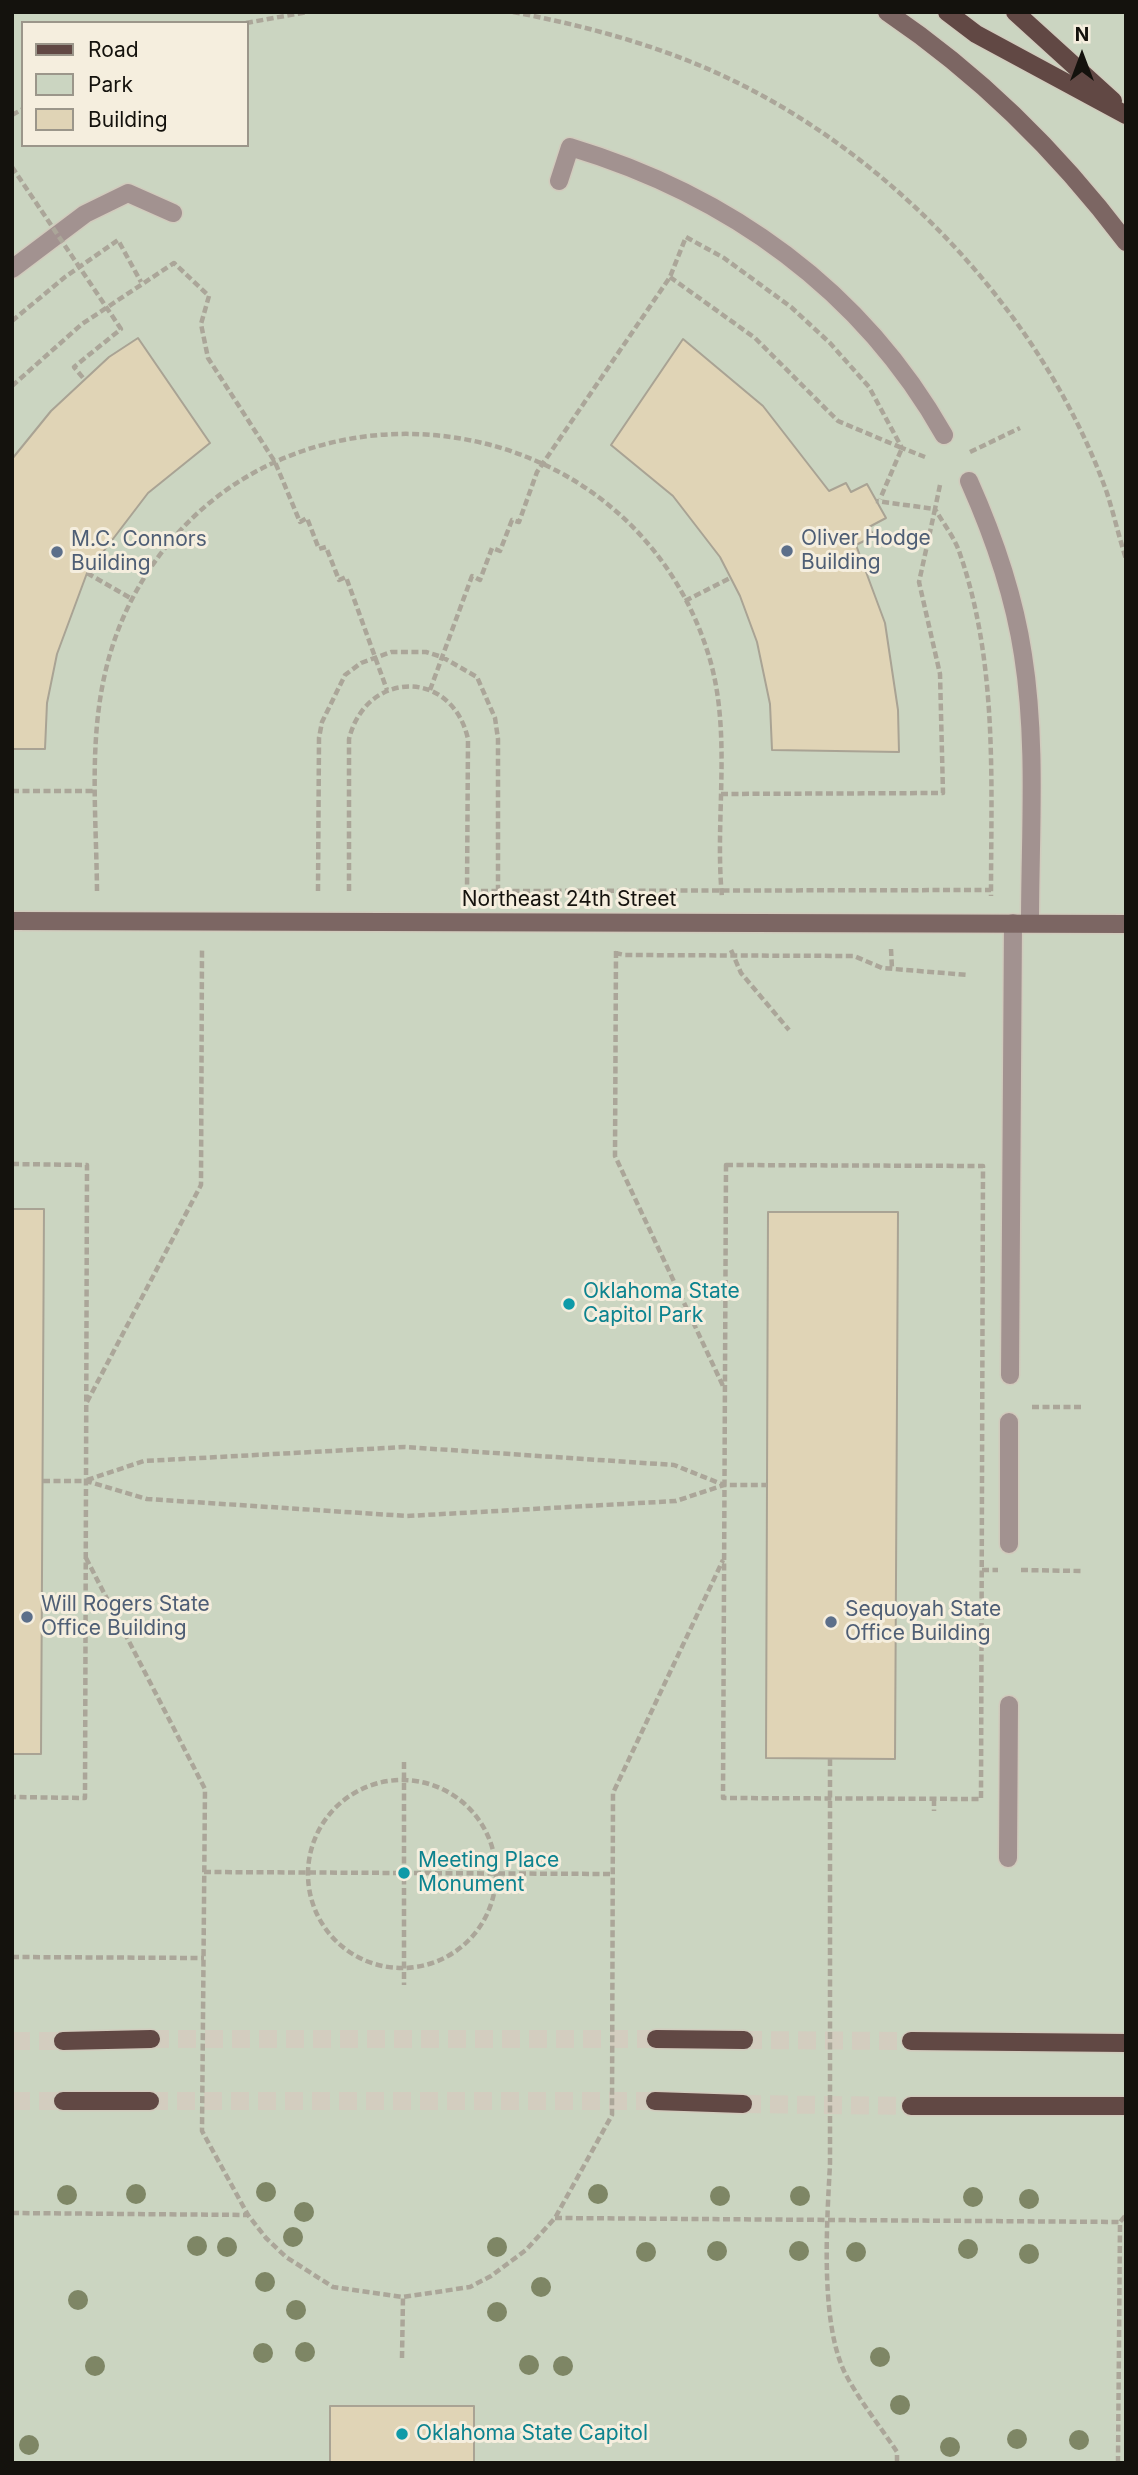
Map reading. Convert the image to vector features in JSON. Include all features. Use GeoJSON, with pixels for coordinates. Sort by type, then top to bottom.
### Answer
{"type":"FeatureCollection","features":[{"type":"Feature","properties":{"kind":"main road"},"geometry":{"type":"LineString","coordinates":[[947,12],[976,34],[1126,114]]}},
{"type":"Feature","properties":{"kind":"main road"},"geometry":{"type":"LineString","coordinates":[[1015,12],[1126,114]]}},
{"type":"Feature","properties":{"kind":"main road"},"geometry":{"type":"LineString","coordinates":[[63,2041],[151,2039]]}},
{"type":"Feature","properties":{"kind":"main road"},"geometry":{"type":"LineString","coordinates":[[656,2039],[744,2040]]}},
{"type":"Feature","properties":{"kind":"main road"},"geometry":{"type":"LineString","coordinates":[[911,2041],[1126,2043]]}},
{"type":"Feature","properties":{"kind":"main road"},"geometry":{"type":"LineString","coordinates":[[63,2101],[150,2101]]}},
{"type":"Feature","properties":{"kind":"main road"},"geometry":{"type":"LineString","coordinates":[[655,2101],[743,2104]]}},
{"type":"Feature","properties":{"kind":"main road"},"geometry":{"type":"LineString","coordinates":[[911,2106],[1126,2106]]}},
{"type":"Feature","properties":{"kind":"street"},"geometry":{"type":"LineString","coordinates":[[887,12],[919,34],[1010,108],[1080,185],[1126,242]]}},
{"type":"Feature","properties":{"kind":"street","name":"Northeast 24th Street"},"geometry":{"type":"LineString","coordinates":[[12,921],[1126,923]]}},
{"type":"Feature","properties":{"kind":"lane"},"geometry":{"type":"LineString","coordinates":[[559,181],[570,146],[671,183],[727,214],[790,257],[845,303],[886,348],[925,401],[944,435]]}},
{"type":"Feature","properties":{"kind":"lane"},"geometry":{"type":"LineString","coordinates":[[12,269],[85,214],[128,193],[173,213]]}},
{"type":"Feature","properties":{"kind":"lane"},"geometry":{"type":"LineString","coordinates":[[969,481],[986,520],[1007,583],[1023,655],[1030,733],[1021,923],[1010,1375]]}},
{"type":"Feature","properties":{"kind":"lane"},"geometry":{"type":"LineString","coordinates":[[1009,1422],[1009,1544]]}},
{"type":"Feature","properties":{"kind":"lane"},"geometry":{"type":"LineString","coordinates":[[1008,1858],[1009,1705]]}},
{"type":"Feature","properties":{"kind":"path"},"geometry":{"type":"LineString","coordinates":[[248,23],[307,12]]}},
{"type":"Feature","properties":{"kind":"path"},"geometry":{"type":"LineString","coordinates":[[513,12],[563,21],[628,39],[688,60],[744,85],[850,152],[919,209],[979,275],[1024,333],[1070,412],[1106,492],[1126,559]]}},
{"type":"Feature","properties":{"kind":"path"},"geometry":{"type":"LineString","coordinates":[[12,167],[121,328],[74,367],[84,379]]}},
{"type":"Feature","properties":{"kind":"path"},"geometry":{"type":"LineString","coordinates":[[430,690],[472,576],[480,580],[492,548],[500,551],[512,520],[519,522],[543,464],[670,277],[686,237],[753,277],[830,343],[869,387],[902,447]]}},
{"type":"Feature","properties":{"kind":"path"},"geometry":{"type":"LineString","coordinates":[[12,321],[65,277],[118,240],[141,282]]}},
{"type":"Feature","properties":{"kind":"path"},"geometry":{"type":"LineString","coordinates":[[12,386],[82,324],[174,262],[209,296],[201,324],[208,358],[275,462],[300,522],[307,519],[319,549],[326,547],[338,580],[346,577],[387,690]]}},
{"type":"Feature","properties":{"kind":"path"},"geometry":{"type":"LineString","coordinates":[[670,277],[755,338],[838,421],[933,460]]}},
{"type":"Feature","properties":{"kind":"path"},"geometry":{"type":"LineString","coordinates":[[966,454],[1020,428]]}},
{"type":"Feature","properties":{"kind":"path"},"geometry":{"type":"LineString","coordinates":[[97,891],[96,706],[103,671],[132,599],[149,571],[197,514],[223,492],[275,462],[338,440],[410,433],[479,440],[543,464],[584,486],[624,519],[652,550],[685,601],[706,647],[716,683],[721,738],[721,891],[725,923],[741,973],[789,1030]]}},
{"type":"Feature","properties":{"kind":"path"},"geometry":{"type":"LineString","coordinates":[[902,447],[878,500],[935,509]]}},
{"type":"Feature","properties":{"kind":"path"},"geometry":{"type":"LineString","coordinates":[[721,794],[943,793],[940,674],[919,582],[942,476]]}},
{"type":"Feature","properties":{"kind":"path"},"geometry":{"type":"LineString","coordinates":[[935,509],[958,549],[985,662],[990,707],[991,923]]}},
{"type":"Feature","properties":{"kind":"path"},"geometry":{"type":"LineString","coordinates":[[87,573],[132,599]]}},
{"type":"Feature","properties":{"kind":"path"},"geometry":{"type":"LineString","coordinates":[[685,601],[730,578]]}},
{"type":"Feature","properties":{"kind":"path"},"geometry":{"type":"LineString","coordinates":[[318,891],[322,722],[345,675],[376,657],[409,650],[442,657],[477,677],[480,690],[495,718],[498,739],[498,891]]}},
{"type":"Feature","properties":{"kind":"path"},"geometry":{"type":"LineString","coordinates":[[349,891],[349,739],[353,723],[362,708],[387,690],[404,687],[430,690],[456,708],[468,739],[467,892]]}},
{"type":"Feature","properties":{"kind":"path"},"geometry":{"type":"LineString","coordinates":[[12,791],[96,791]]}},
{"type":"Feature","properties":{"kind":"path"},"geometry":{"type":"LineString","coordinates":[[454,892],[991,890]]}},
{"type":"Feature","properties":{"kind":"path"},"geometry":{"type":"LineString","coordinates":[[85,891],[110,891]]}},
{"type":"Feature","properties":{"kind":"path"},"geometry":{"type":"LineString","coordinates":[[305,891],[328,891]]}},
{"type":"Feature","properties":{"kind":"path"},"geometry":{"type":"LineString","coordinates":[[338,891],[362,891]]}},
{"type":"Feature","properties":{"kind":"path"},"geometry":{"type":"LineString","coordinates":[[616,891],[615,1156],[725,1391]]}},
{"type":"Feature","properties":{"kind":"path"},"geometry":{"type":"LineString","coordinates":[[86,1402],[201,1185],[202,921]]}},
{"type":"Feature","properties":{"kind":"path"},"geometry":{"type":"LineString","coordinates":[[625,955],[854,956],[882,968],[968,975]]}},
{"type":"Feature","properties":{"kind":"path"},"geometry":{"type":"LineString","coordinates":[[12,1164],[87,1165],[85,1798],[12,1797]]}},
{"type":"Feature","properties":{"kind":"path"},"geometry":{"type":"LineString","coordinates":[[726,1165],[983,1166],[981,1799],[723,1798],[725,1391],[726,1165]]}},
{"type":"Feature","properties":{"kind":"path"},"geometry":{"type":"LineString","coordinates":[[86,1481],[144,1461],[405,1447],[674,1465],[724,1485]]}},
{"type":"Feature","properties":{"kind":"path"},"geometry":{"type":"LineString","coordinates":[[43,1481],[86,1481],[147,1499],[407,1517],[677,1501],[724,1485],[767,1485]]}},
{"type":"Feature","properties":{"kind":"path"},"geometry":{"type":"LineString","coordinates":[[86,1558],[205,1789],[202,2132],[248,2215],[286,2257],[333,2287],[402,2297],[470,2287],[518,2257],[555,2218],[612,2115],[613,1793],[724,1556]]}},
{"type":"Feature","properties":{"kind":"path"},"geometry":{"type":"LineString","coordinates":[[982,1570],[1005,1570]]}},
{"type":"Feature","properties":{"kind":"path"},"geometry":{"type":"LineString","coordinates":[[1016,1570],[1081,1571]]}},
{"type":"Feature","properties":{"kind":"path"},"geometry":{"type":"LineString","coordinates":[[830,1759],[830,2164],[827,2220],[831,2333],[844,2371],[897,2452],[897,2463]]}},
{"type":"Feature","properties":{"kind":"path"},"geometry":{"type":"LineString","coordinates":[[404,1762],[404,1985]]}},
{"type":"Feature","properties":{"kind":"path"},"geometry":{"type":"LineString","coordinates":[[404,1781],[436,1787],[473,1812],[486,1831],[494,1853],[496,1873],[493,1898],[485,1919],[472,1937],[455,1952],[435,1962],[404,1968],[368,1962],[348,1951],[331,1936],[318,1917],[308,1873],[311,1851],[332,1811],[349,1797],[369,1787],[404,1781]]}},
{"type":"Feature","properties":{"kind":"path"},"geometry":{"type":"LineString","coordinates":[[934,1799],[934,1811]]}},
{"type":"Feature","properties":{"kind":"path"},"geometry":{"type":"LineString","coordinates":[[204,1872],[611,1874]]}},
{"type":"Feature","properties":{"kind":"path"},"geometry":{"type":"LineString","coordinates":[[12,1957],[204,1958]]}},
{"type":"Feature","properties":{"kind":"path"},"geometry":{"type":"LineString","coordinates":[[12,2213],[248,2215]]}},
{"type":"Feature","properties":{"kind":"path"},"geometry":{"type":"LineString","coordinates":[[1118,2463],[1120,2222],[1126,2215]]}},
{"type":"Feature","properties":{"kind":"path"},"geometry":{"type":"LineString","coordinates":[[555,2218],[1120,2222]]}},
{"type":"Feature","properties":{"kind":"path"},"geometry":{"type":"LineString","coordinates":[[402,2297],[402,2358]]}},
{"type":"Feature","properties":{"kind":"green space","name":"Oklahoma State Capitol Park"},"geometry":{"type":"Polygon","coordinates":[[[12,12],[1126,12],[1126,2463],[12,2463],[12,12]]]}},
{"type":"Feature","properties":{"kind":"building","name":"M.C. Connors Building"},"geometry":{"type":"Polygon","coordinates":[[[138,338],[210,443],[148,493],[87,573],[57,654],[47,703],[45,749],[12,749],[12,459],[51,411],[109,357],[138,338]]]}},
{"type":"Feature","properties":{"kind":"building","name":"Oliver Hodge Building"},"geometry":{"type":"Polygon","coordinates":[[[683,339],[763,406],[829,491],[846,483],[851,492],[867,484],[886,518],[869,527],[874,536],[856,545],[885,623],[898,710],[899,752],[772,750],[770,704],[757,642],[740,596],[720,557],[673,496],[611,445],[683,339]]]}},
{"type":"Feature","properties":{"kind":"building","name":"Will Rogers State Office Building"},"geometry":{"type":"Polygon","coordinates":[[[12,1209],[44,1209],[41,1754],[12,1754],[12,1209]]]}},
{"type":"Feature","properties":{"kind":"building","name":"Sequoyah State Office Building"},"geometry":{"type":"Polygon","coordinates":[[[768,1212],[898,1212],[895,1759],[766,1758],[768,1212]]]}},
{"type":"Feature","properties":{"kind":"building","name":"Oklahoma State Capitol"},"geometry":{"type":"Polygon","coordinates":[[[330,2406],[474,2406],[474,2463],[330,2463],[330,2406]]]}},
{"type":"Feature","properties":{"kind":"tunnel"},"geometry":{"type":"LineString","coordinates":[[151,2039],[656,2039]]}},
{"type":"Feature","properties":{"kind":"tunnel"},"geometry":{"type":"LineString","coordinates":[[744,2040],[911,2041]]}},
{"type":"Feature","properties":{"kind":"tunnel"},"geometry":{"type":"LineString","coordinates":[[12,2041],[63,2041]]}},
{"type":"Feature","properties":{"kind":"tunnel"},"geometry":{"type":"LineString","coordinates":[[12,2101],[63,2101]]}},
{"type":"Feature","properties":{"kind":"tunnel"},"geometry":{"type":"LineString","coordinates":[[150,2101],[655,2101]]}},
{"type":"Feature","properties":{"kind":"tunnel"},"geometry":{"type":"LineString","coordinates":[[743,2104],[911,2106]]}},
{"type":"Feature","properties":{"kind":"place","name":"Oliver Hodge Building"},"geometry":{"type":"Point","coordinates":[787,551]}},
{"type":"Feature","properties":{"kind":"place","name":"M.C. Connors Building"},"geometry":{"type":"Point","coordinates":[57,552]}},
{"type":"Feature","properties":{"kind":"place","name":"Oklahoma State Capitol Park"},"geometry":{"type":"Point","coordinates":[569,1304]}},
{"type":"Feature","properties":{"kind":"place","name":"Will Rogers State Office Building"},"geometry":{"type":"Point","coordinates":[27,1617]}},
{"type":"Feature","properties":{"kind":"place","name":"Sequoyah State Office Building"},"geometry":{"type":"Point","coordinates":[831,1622]}},
{"type":"Feature","properties":{"kind":"place","name":"Meeting Place Monument"},"geometry":{"type":"Point","coordinates":[404,1873]}},
{"type":"Feature","properties":{"kind":"place","name":"Oklahoma State Capitol"},"geometry":{"type":"Point","coordinates":[402,2434]}}]}
